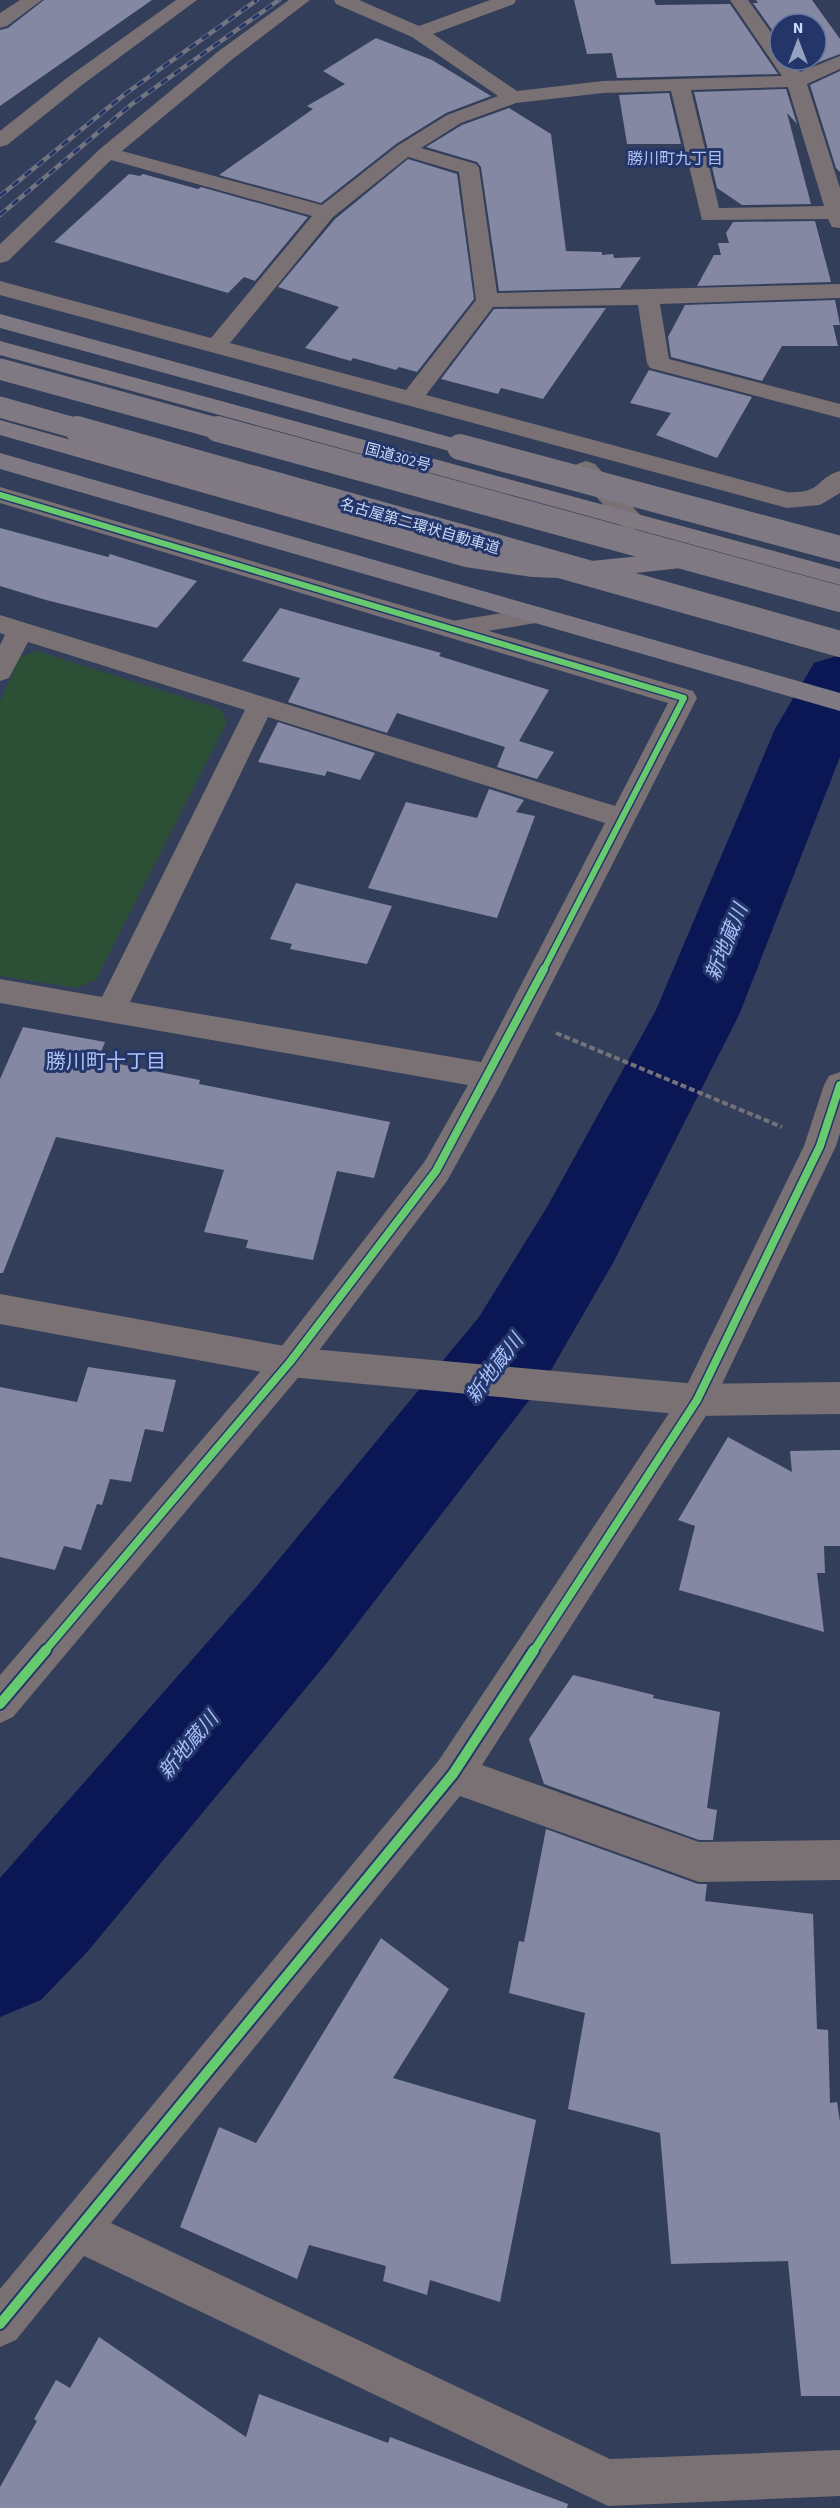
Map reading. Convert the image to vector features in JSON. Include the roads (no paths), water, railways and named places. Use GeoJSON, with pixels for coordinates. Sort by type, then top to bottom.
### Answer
{"type":"FeatureCollection","features":[{"type":"Feature","properties":{"kind":"highway"},"geometry":{"type":"LineString","coordinates":[[0,321],[840,549]]}},
{"type":"Feature","properties":{"kind":"highway","name":"国道302号"},"geometry":{"type":"LineString","coordinates":[[0,348],[840,577]]}},
{"type":"Feature","properties":{"kind":"highway"},"geometry":{"type":"LineString","coordinates":[[0,369],[840,599]]}},
{"type":"Feature","properties":{"kind":"highway","name":"名古屋第二環状自動車道"},"geometry":{"type":"LineString","coordinates":[[0,406],[840,644]]}},
{"type":"Feature","properties":{"kind":"highway","name":"国道302号"},"geometry":{"type":"LineString","coordinates":[[0,427],[465,559],[503,566],[556,571],[600,570],[672,559],[713,557],[796,565]]}},
{"type":"Feature","properties":{"kind":"highway"},"geometry":{"type":"LineString","coordinates":[[0,461],[840,702]]}},
{"type":"Feature","properties":{"kind":"street"},"geometry":{"type":"LineString","coordinates":[[0,22],[33,0]]}},
{"type":"Feature","properties":{"kind":"street"},"geometry":{"type":"LineString","coordinates":[[0,141],[75,81],[188,0]]}},
{"type":"Feature","properties":{"kind":"street"},"geometry":{"type":"LineString","coordinates":[[0,256],[107,153],[227,54],[301,0]]}},
{"type":"Feature","properties":{"kind":"street"},"geometry":{"type":"LineString","coordinates":[[343,0],[419,33],[513,97]]}},
{"type":"Feature","properties":{"kind":"street"},"geometry":{"type":"LineString","coordinates":[[419,33],[507,0]]}},
{"type":"Feature","properties":{"kind":"street"},"geometry":{"type":"LineString","coordinates":[[739,0],[768,41]]}},
{"type":"Feature","properties":{"kind":"street"},"geometry":{"type":"LineString","coordinates":[[215,347],[326,213],[404,150],[454,119],[513,97],[603,87],[796,81],[840,62]]}},
{"type":"Feature","properties":{"kind":"street"},"geometry":{"type":"LineString","coordinates":[[680,85],[710,215],[838,217],[818,147],[796,81],[790,72]]}},
{"type":"Feature","properties":{"kind":"street"},"geometry":{"type":"LineString","coordinates":[[818,147],[840,146]]}},
{"type":"Feature","properties":{"kind":"street"},"geometry":{"type":"LineString","coordinates":[[404,150],[469,168],[487,300],[411,399]]}},
{"type":"Feature","properties":{"kind":"street"},"geometry":{"type":"LineString","coordinates":[[107,153],[326,213]]}},
{"type":"Feature","properties":{"kind":"street"},"geometry":{"type":"LineString","coordinates":[[0,288],[788,500],[806,501],[821,498],[840,479]]}},
{"type":"Feature","properties":{"kind":"street"},"geometry":{"type":"LineString","coordinates":[[487,300],[648,298],[840,291]]}},
{"type":"Feature","properties":{"kind":"street"},"geometry":{"type":"LineString","coordinates":[[648,298],[658,363],[840,411]]}},
{"type":"Feature","properties":{"kind":"street"},"geometry":{"type":"LineString","coordinates":[[559,438],[632,522]]}},
{"type":"Feature","properties":{"kind":"street"},"geometry":{"type":"LineString","coordinates":[[0,495],[684,698],[489,1076],[436,1171],[290,1362],[0,1704]]}},
{"type":"Feature","properties":{"kind":"street"},"geometry":{"type":"LineString","coordinates":[[0,672],[10,628],[621,818]]}},
{"type":"Feature","properties":{"kind":"street"},"geometry":{"type":"LineString","coordinates":[[110,1011],[261,705]]}},
{"type":"Feature","properties":{"kind":"street"},"geometry":{"type":"LineString","coordinates":[[0,991],[489,1076]]}},
{"type":"Feature","properties":{"kind":"street"},"geometry":{"type":"LineString","coordinates":[[0,2324],[453,1774],[697,1400],[820,1146],[840,1085]]}},
{"type":"Feature","properties":{"kind":"street"},"geometry":{"type":"LineString","coordinates":[[0,1309],[290,1362],[343,1368],[697,1400],[840,1398]]}},
{"type":"Feature","properties":{"kind":"street"},"geometry":{"type":"LineString","coordinates":[[453,1774],[699,1862],[840,1860]]}},
{"type":"Feature","properties":{"kind":"street"},"geometry":{"type":"LineString","coordinates":[[77,2230],[609,2495],[840,2473]]}},
{"type":"Feature","properties":{"kind":"lane"},"geometry":{"type":"LineString","coordinates":[[452,629],[527,617]]}},
{"type":"Feature","properties":{"kind":"waterway","name":"新地蔵川"},"geometry":{"type":"LineString","coordinates":[[0,1959],[48,1911],[293,1623],[513,1347],[580,1235],[696,1015],[813,729],[840,681]]}},
{"type":"Feature","properties":{"kind":"railway"},"geometry":{"type":"LineString","coordinates":[[0,196],[125,94],[257,0]]}},
{"type":"Feature","properties":{"kind":"railway"},"geometry":{"type":"LineString","coordinates":[[0,215],[132,104],[279,0]]}},
{"type":"Feature","properties":{"kind":"district","name":"勝川町九丁目"},"geometry":{"type":"Point","coordinates":[675,158]}},
{"type":"Feature","properties":{"kind":"district","name":"勝川町十丁目"},"geometry":{"type":"Point","coordinates":[106,1061]}}]}
